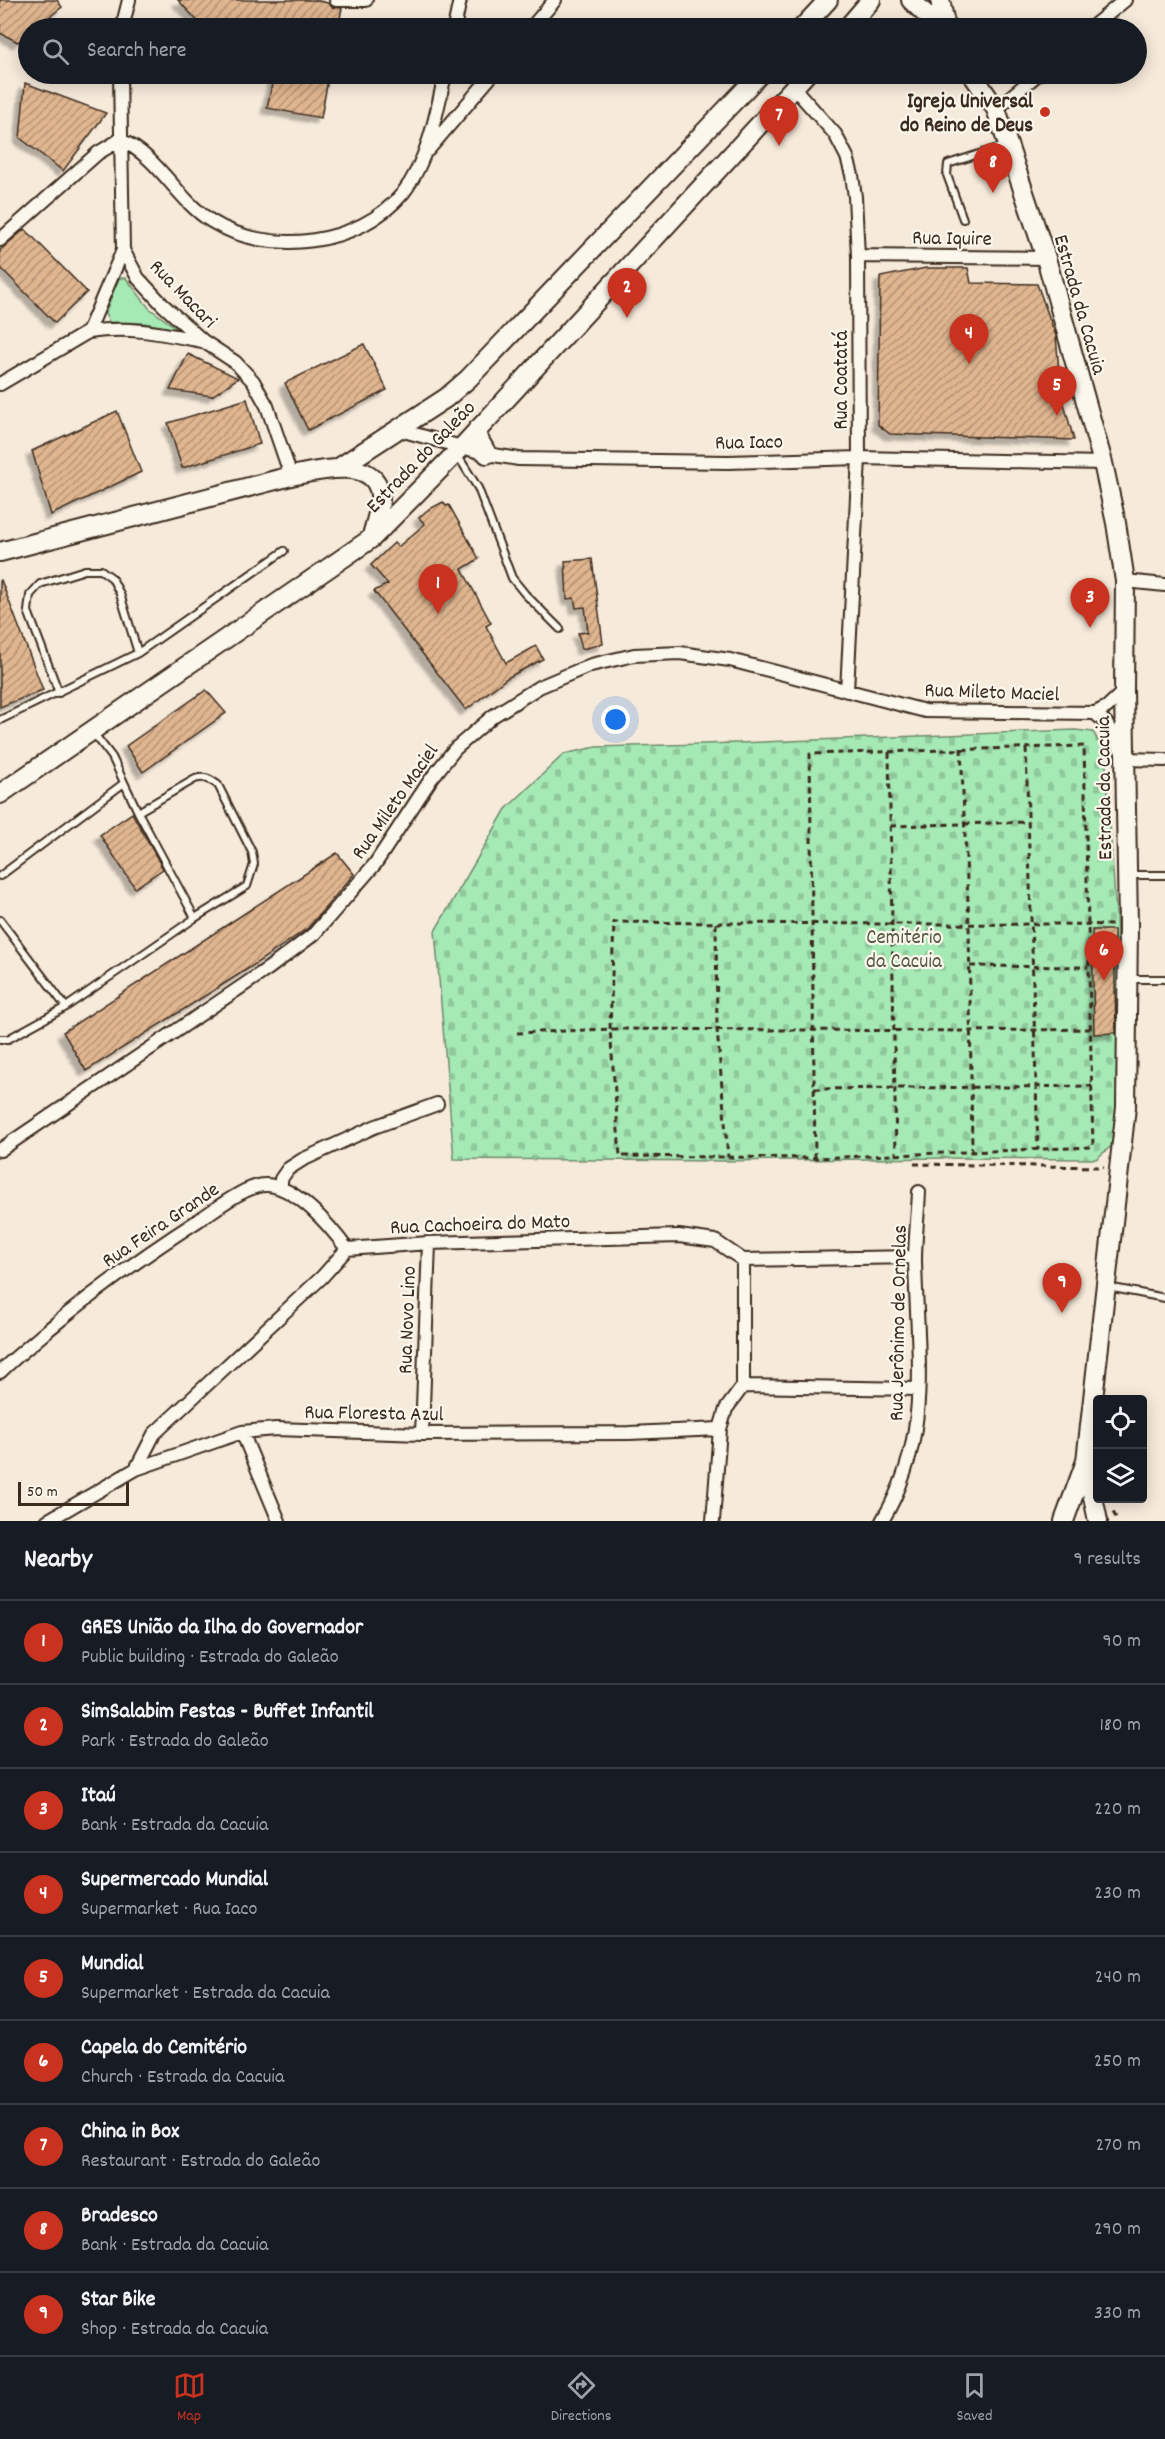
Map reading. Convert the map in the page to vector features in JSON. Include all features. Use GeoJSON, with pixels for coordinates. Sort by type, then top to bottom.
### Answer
{"type":"FeatureCollection","features":[{"type":"Feature","properties":{"kind":"main road"},"geometry":{"type":"LineString","coordinates":[[814,18],[828,0]]}},
{"type":"Feature","properties":{"kind":"main road"},"geometry":{"type":"LineString","coordinates":[[855,18],[872,0]]}},
{"type":"Feature","properties":{"kind":"main road"},"geometry":{"type":"LineString","coordinates":[[911,0],[930,18]]}},
{"type":"Feature","properties":{"kind":"main road"},"geometry":{"type":"LineString","coordinates":[[940,0],[944,18]]}},
{"type":"Feature","properties":{"kind":"main road","name":"Estrada do Galeão"},"geometry":{"type":"LineString","coordinates":[[340,467],[400,430],[446,398],[468,379],[750,84]]}},
{"type":"Feature","properties":{"kind":"main road","name":"Estrada do Galeão"},"geometry":{"type":"LineString","coordinates":[[0,794],[372,538],[477,430],[797,84]]}},
{"type":"Feature","properties":{"kind":"main road","name":"Estrada da Cacuia"},"geometry":{"type":"LineString","coordinates":[[979,84],[996,109],[1046,258],[1103,463],[1125,581],[1124,691],[1128,874],[1126,1107],[1086,1461],[1064,1520]]}},
{"type":"Feature","properties":{"kind":"main road"},"geometry":{"type":"LineString","coordinates":[[477,430],[482,449],[487,454]]}},
{"type":"Feature","properties":{"kind":"main road"},"geometry":{"type":"LineString","coordinates":[[0,552],[291,476],[340,467],[365,472],[375,481],[380,493],[372,538]]}},
{"type":"Feature","properties":{"kind":"main road"},"geometry":{"type":"LineString","coordinates":[[1064,1520],[1076,1516],[1096,1521],[1086,1461]]}},
{"type":"Feature","properties":{"kind":"street"},"geometry":{"type":"LineString","coordinates":[[124,18],[129,0]]}},
{"type":"Feature","properties":{"kind":"street"},"geometry":{"type":"LineString","coordinates":[[336,0],[366,0]]}},
{"type":"Feature","properties":{"kind":"street"},"geometry":{"type":"LineString","coordinates":[[456,18],[460,0]]}},
{"type":"Feature","properties":{"kind":"street"},"geometry":{"type":"LineString","coordinates":[[540,18],[555,0]]}},
{"type":"Feature","properties":{"kind":"street"},"geometry":{"type":"LineString","coordinates":[[1103,18],[1125,0]]}},
{"type":"Feature","properties":{"kind":"street","name":"Rua Macari"},"geometry":{"type":"LineString","coordinates":[[120,84],[123,250],[138,278],[203,341],[235,362],[253,381],[267,406],[291,476]]}},
{"type":"Feature","properties":{"kind":"street"},"geometry":{"type":"LineString","coordinates":[[425,154],[443,84]]}},
{"type":"Feature","properties":{"kind":"street"},"geometry":{"type":"LineString","coordinates":[[0,240],[98,153],[120,140],[134,146],[149,157],[182,196],[209,219],[234,234],[264,240],[299,243],[340,234],[373,219],[403,192],[425,154],[484,84]]}},
{"type":"Feature","properties":{"kind":"street"},"geometry":{"type":"LineString","coordinates":[[996,109],[1026,84]]}},
{"type":"Feature","properties":{"kind":"street","name":"Rua Coatatá"},"geometry":{"type":"LineString","coordinates":[[794,88],[835,134],[847,157],[854,186],[858,256],[859,458],[847,692]]}},
{"type":"Feature","properties":{"kind":"street"},"geometry":{"type":"LineString","coordinates":[[88,332],[123,250]]}},
{"type":"Feature","properties":{"kind":"street","name":"Rua Iquire"},"geometry":{"type":"LineString","coordinates":[[858,256],[1046,258]]}},
{"type":"Feature","properties":{"kind":"street"},"geometry":{"type":"LineString","coordinates":[[0,384],[88,332],[116,328],[203,341]]}},
{"type":"Feature","properties":{"kind":"street","name":"Rua Iaco"},"geometry":{"type":"LineString","coordinates":[[400,430],[458,450],[519,459],[728,462],[859,458],[1103,463]]}},
{"type":"Feature","properties":{"kind":"street"},"geometry":{"type":"LineString","coordinates":[[1125,581],[1165,585]]}},
{"type":"Feature","properties":{"kind":"street","name":"Rua Mileto Maciel"},"geometry":{"type":"LineString","coordinates":[[0,1150],[270,968],[314,934],[375,864],[430,779],[455,749],[493,716],[538,687],[591,665],[634,655],[680,653],[730,660],[925,711],[1095,713]]}},
{"type":"Feature","properties":{"kind":"street"},"geometry":{"type":"LineString","coordinates":[[1124,691],[1107,707],[1095,713],[1106,723],[1126,759],[1165,760]]}},
{"type":"Feature","properties":{"kind":"street"},"geometry":{"type":"LineString","coordinates":[[136,1469],[154,1434],[322,1276],[347,1248],[318,1215],[281,1186],[281,1179],[288,1169],[302,1160],[374,1127],[437,1104]]}},
{"type":"Feature","properties":{"kind":"street","name":"Rua Feira Grande"},"geometry":{"type":"LineString","coordinates":[[0,1372],[66,1314],[133,1263],[238,1194],[264,1185],[281,1186]]}},
{"type":"Feature","properties":{"kind":"street","name":"Rua Jerônimo de Ornelas"},"geometry":{"type":"LineString","coordinates":[[882,1521],[903,1480],[912,1453],[917,1426],[915,1257],[920,1192]]}},
{"type":"Feature","properties":{"kind":"street","name":"Rua Cachoeira do Mato"},"geometry":{"type":"LineString","coordinates":[[347,1248],[429,1243],[680,1236],[715,1241],[743,1260]]}},
{"type":"Feature","properties":{"kind":"street","name":"Rua Novo Lino"},"geometry":{"type":"LineString","coordinates":[[422,1434],[429,1243]]}},
{"type":"Feature","properties":{"kind":"street"},"geometry":{"type":"LineString","coordinates":[[713,1521],[720,1429],[726,1409],[743,1386],[743,1260],[915,1257]]}},
{"type":"Feature","properties":{"kind":"street"},"geometry":{"type":"LineString","coordinates":[[743,1386],[918,1389]]}},
{"type":"Feature","properties":{"kind":"street","name":"Rua Floresta Azul"},"geometry":{"type":"LineString","coordinates":[[48,1521],[136,1469],[242,1432],[276,1429],[422,1434],[675,1433],[720,1429]]}},
{"type":"Feature","properties":{"kind":"street"},"geometry":{"type":"LineString","coordinates":[[242,1432],[279,1521]]}},
{"type":"Feature","properties":{"kind":"lane"},"geometry":{"type":"LineString","coordinates":[[963,219],[947,175],[948,164],[1008,145]]}},
{"type":"Feature","properties":{"kind":"lane"},"geometry":{"type":"LineString","coordinates":[[458,450],[478,488],[512,578],[560,629]]}},
{"type":"Feature","properties":{"kind":"lane"},"geometry":{"type":"LineString","coordinates":[[0,720],[138,653],[284,551]]}},
{"type":"Feature","properties":{"kind":"lane"},"geometry":{"type":"LineString","coordinates":[[59,693],[28,611],[30,595],[40,584],[85,570],[100,570],[112,578],[120,594],[138,653]]}},
{"type":"Feature","properties":{"kind":"lane"},"geometry":{"type":"LineString","coordinates":[[92,731],[112,757],[138,812],[195,918]]}},
{"type":"Feature","properties":{"kind":"lane"},"geometry":{"type":"LineString","coordinates":[[0,1039],[8,1039],[66,1007],[247,885],[254,864],[252,852],[218,785],[210,779],[195,778],[138,812]]}},
{"type":"Feature","properties":{"kind":"lane"},"geometry":{"type":"LineString","coordinates":[[0,876],[124,783]]}},
{"type":"Feature","properties":{"kind":"lane"},"geometry":{"type":"LineString","coordinates":[[1128,874],[1165,875]]}},
{"type":"Feature","properties":{"kind":"lane"},"geometry":{"type":"LineString","coordinates":[[0,920],[66,1007]]}},
{"type":"Feature","properties":{"kind":"lane"},"geometry":{"type":"LineString","coordinates":[[1128,979],[1165,979]]}},
{"type":"Feature","properties":{"kind":"lane"},"geometry":{"type":"LineString","coordinates":[[1105,1286],[1165,1298]]}},
{"type":"Feature","properties":{"kind":"path"},"geometry":{"type":"LineString","coordinates":[[815,1158],[810,923],[810,754],[1083,746],[1088,925],[1093,1147],[815,1158],[620,1155],[610,1029],[614,922],[810,923],[893,924],[969,924],[1030,925],[1088,925],[1128,925]]}},
{"type":"Feature","properties":{"kind":"path"},"geometry":{"type":"LineString","coordinates":[[961,748],[969,924],[972,1153]]}},
{"type":"Feature","properties":{"kind":"path"},"geometry":{"type":"LineString","coordinates":[[1026,748],[1038,1150]]}},
{"type":"Feature","properties":{"kind":"path"},"geometry":{"type":"LineString","coordinates":[[889,751],[897,1155]]}},
{"type":"Feature","properties":{"kind":"path"},"geometry":{"type":"LineString","coordinates":[[891,826],[1028,822]]}},
{"type":"Feature","properties":{"kind":"path"},"geometry":{"type":"LineString","coordinates":[[716,923],[717,1029],[728,1157]]}},
{"type":"Feature","properties":{"kind":"path"},"geometry":{"type":"LineString","coordinates":[[970,966],[1089,967]]}},
{"type":"Feature","properties":{"kind":"path"},"geometry":{"type":"LineString","coordinates":[[517,1033],[610,1029],[971,1031],[1090,1029]]}},
{"type":"Feature","properties":{"kind":"path"},"geometry":{"type":"LineString","coordinates":[[814,1089],[1092,1086]]}},
{"type":"Feature","properties":{"kind":"path"},"geometry":{"type":"LineString","coordinates":[[914,1164],[1118,1167]]}},
{"type":"Feature","properties":{"kind":"green space"},"geometry":{"type":"Polygon","coordinates":[[[118,278],[126,278],[149,308],[175,327],[173,329],[144,323],[109,322],[105,314],[118,278]]]}},
{"type":"Feature","properties":{"kind":"green space","name":"Cemitério da Cacuia"},"geometry":{"type":"Polygon","coordinates":[[[1075,730],[1093,732],[1105,752],[1116,914],[1122,1109],[1115,1143],[1096,1159],[945,1158],[722,1161],[454,1159],[435,931],[506,809],[564,754],[596,747],[1075,730]]]}},
{"type":"Feature","properties":{"kind":"building"},"geometry":{"type":"Polygon","coordinates":[[[0,0],[57,0],[62,7],[48,18],[18,18],[18,42],[0,33],[0,0]]]}},
{"type":"Feature","properties":{"kind":"building"},"geometry":{"type":"Polygon","coordinates":[[[178,0],[315,0],[328,3],[332,7],[342,8],[340,18],[195,18],[178,0]]]}},
{"type":"Feature","properties":{"kind":"building"},"geometry":{"type":"Polygon","coordinates":[[[25,84],[106,113],[63,171],[20,138],[25,84]]]}},
{"type":"Feature","properties":{"kind":"building"},"geometry":{"type":"Polygon","coordinates":[[[272,84],[327,84],[321,118],[267,108],[272,84]]]}},
{"type":"Feature","properties":{"kind":"building"},"geometry":{"type":"Polygon","coordinates":[[[25,229],[87,292],[55,323],[0,267],[0,250],[25,229]]]}},
{"type":"Feature","properties":{"kind":"building"},"geometry":{"type":"Polygon","coordinates":[[[926,268],[968,268],[971,283],[1037,284],[1056,336],[1061,393],[1074,440],[890,434],[878,425],[880,277],[926,268]]]}},
{"type":"Feature","properties":{"kind":"building"},"geometry":{"type":"Polygon","coordinates":[[[364,344],[387,390],[308,430],[285,383],[364,344]]]}},
{"type":"Feature","properties":{"kind":"building"},"geometry":{"type":"Polygon","coordinates":[[[188,354],[238,378],[212,396],[170,390],[188,354]]]}},
{"type":"Feature","properties":{"kind":"building"},"geometry":{"type":"Polygon","coordinates":[[[247,399],[260,444],[182,468],[168,423],[247,399]]]}},
{"type":"Feature","properties":{"kind":"building"},"geometry":{"type":"Polygon","coordinates":[[[117,411],[141,472],[51,515],[32,451],[117,411]]]}},
{"type":"Feature","properties":{"kind":"building"},"geometry":{"type":"Polygon","coordinates":[[[443,502],[446,506],[449,505],[479,559],[462,569],[491,623],[486,626],[506,663],[536,646],[543,659],[507,678],[466,710],[374,591],[388,584],[371,565],[394,543],[398,547],[425,524],[419,518],[426,511],[443,502]]]}},
{"type":"Feature","properties":{"kind":"building"},"geometry":{"type":"Polygon","coordinates":[[[592,559],[603,644],[582,649],[578,633],[588,632],[585,607],[576,608],[574,598],[567,599],[565,561],[592,559]]]}},
{"type":"Feature","properties":{"kind":"building"},"geometry":{"type":"Polygon","coordinates":[[[0,581],[43,690],[0,707],[0,581]]]}},
{"type":"Feature","properties":{"kind":"building"},"geometry":{"type":"Polygon","coordinates":[[[206,690],[226,713],[143,772],[126,746],[206,690]]]}},
{"type":"Feature","properties":{"kind":"building"},"geometry":{"type":"Polygon","coordinates":[[[132,813],[163,869],[135,888],[100,835],[132,813]]]}},
{"type":"Feature","properties":{"kind":"building"},"geometry":{"type":"Polygon","coordinates":[[[337,853],[354,874],[308,928],[86,1071],[63,1032],[337,853]]]}},
{"type":"Feature","properties":{"kind":"building"},"geometry":{"type":"Polygon","coordinates":[[[1092,930],[1114,930],[1116,1033],[1094,1034],[1092,930]]]}},
{"type":"Feature","properties":{"kind":"place","name":"Igreja Universal do Reino de Deus"},"geometry":{"type":"Point","coordinates":[1045,112]}},
{"type":"Feature","properties":{"kind":"place","name":"China in Box"},"geometry":{"type":"Point","coordinates":[779,146]}},
{"type":"Feature","properties":{"kind":"place","name":"Bradesco"},"geometry":{"type":"Point","coordinates":[993,193]}},
{"type":"Feature","properties":{"kind":"place","name":"SimSalabim Festas - Buffet Infantil"},"geometry":{"type":"Point","coordinates":[627,318]}},
{"type":"Feature","properties":{"kind":"place","name":"Supermercado Mundial"},"geometry":{"type":"Point","coordinates":[969,364]}},
{"type":"Feature","properties":{"kind":"place","name":"Mundial"},"geometry":{"type":"Point","coordinates":[1057,416]}},
{"type":"Feature","properties":{"kind":"place","name":"GRES União da Ilha do Governador"},"geometry":{"type":"Point","coordinates":[438,614]}},
{"type":"Feature","properties":{"kind":"place","name":"Itaú"},"geometry":{"type":"Point","coordinates":[1090,628]}},
{"type":"Feature","properties":{"kind":"place","name":"Capela do Cemitério"},"geometry":{"type":"Point","coordinates":[1104,981]}},
{"type":"Feature","properties":{"kind":"place","name":"Star Bike"},"geometry":{"type":"Point","coordinates":[1062,1313]}}]}
